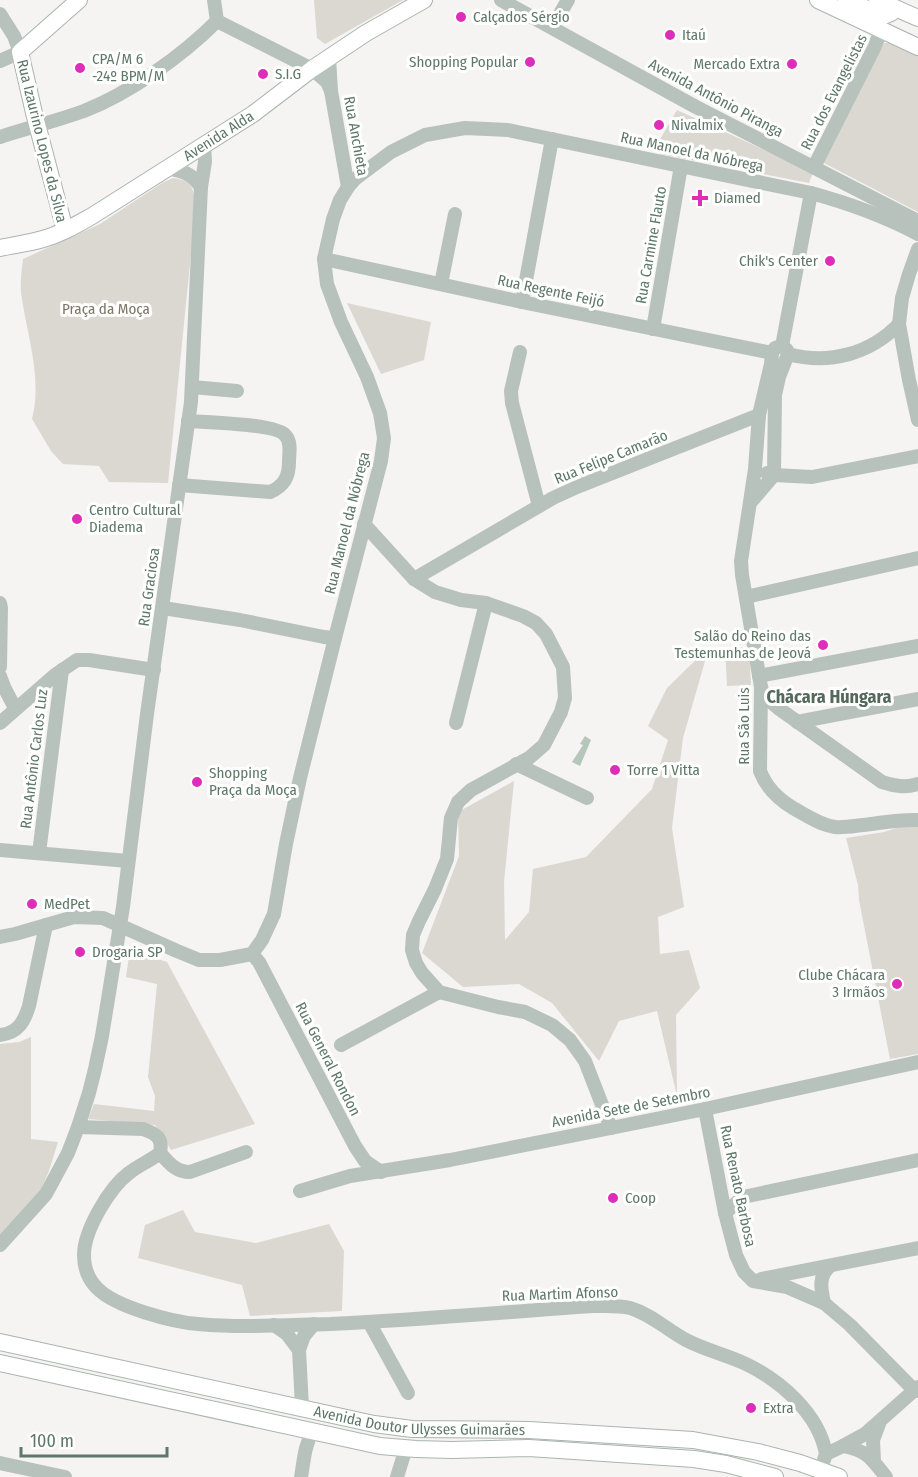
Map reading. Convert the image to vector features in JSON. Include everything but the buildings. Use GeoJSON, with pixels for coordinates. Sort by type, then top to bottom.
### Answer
{"type":"FeatureCollection","features":[{"type":"Feature","properties":{"kind":"main road"},"geometry":{"type":"LineString","coordinates":[[20,52],[79,0]]}},
{"type":"Feature","properties":{"kind":"main road","name":"Avenida Alda"},"geometry":{"type":"LineString","coordinates":[[0,248],[42,239],[65,231],[92,216],[253,114],[312,69],[366,33],[424,0]]}},
{"type":"Feature","properties":{"kind":"main road"},"geometry":{"type":"LineString","coordinates":[[818,0],[918,47]]}},
{"type":"Feature","properties":{"kind":"main road"},"geometry":{"type":"LineString","coordinates":[[846,0],[884,16],[891,13],[896,4]]}},
{"type":"Feature","properties":{"kind":"main road"},"geometry":{"type":"LineString","coordinates":[[877,0],[896,4],[918,18]]}},
{"type":"Feature","properties":{"kind":"main road","name":"Rua Izaurino Lopes da Silva"},"geometry":{"type":"LineString","coordinates":[[20,52],[65,231]]}},
{"type":"Feature","properties":{"kind":"main road","name":"Avenida Doutor Ulysses Guimarães"},"geometry":{"type":"LineString","coordinates":[[0,1342],[374,1424],[412,1429],[529,1430],[693,1440],[726,1444],[758,1452],[800,1463],[819,1474],[839,1477]]}},
{"type":"Feature","properties":{"kind":"main road","name":"Avenida Doutor Ulysses Guimarães"},"geometry":{"type":"LineString","coordinates":[[0,1364],[380,1446],[452,1450],[529,1448],[694,1459],[726,1464],[775,1477]]}},
{"type":"Feature","properties":{"kind":"main road"},"geometry":{"type":"LineString","coordinates":[[201,1407],[277,1416],[302,1407]]}},
{"type":"Feature","properties":{"kind":"main road"},"geometry":{"type":"LineString","coordinates":[[313,1431],[330,1424],[374,1424]]}},
{"type":"Feature","properties":{"kind":"street"},"geometry":{"type":"LineString","coordinates":[[214,0],[217,21]]}},
{"type":"Feature","properties":{"kind":"street","name":"Avenida Antônio Piranga"},"geometry":{"type":"LineString","coordinates":[[501,0],[696,107],[918,221]]}},
{"type":"Feature","properties":{"kind":"street"},"geometry":{"type":"LineString","coordinates":[[0,14],[14,36],[20,52],[0,61]]}},
{"type":"Feature","properties":{"kind":"street"},"geometry":{"type":"LineString","coordinates":[[217,21],[312,69]]}},
{"type":"Feature","properties":{"kind":"street"},"geometry":{"type":"LineString","coordinates":[[0,137],[85,111],[113,98],[182,52],[217,21]]}},
{"type":"Feature","properties":{"kind":"street","name":"Rua dos Evangelistas"},"geometry":{"type":"LineString","coordinates":[[814,167],[883,32]]}},
{"type":"Feature","properties":{"kind":"street","name":"Rua Anchieta"},"geometry":{"type":"LineString","coordinates":[[329,58],[331,91],[348,187]]}},
{"type":"Feature","properties":{"kind":"street","name":"Rua Anchieta"},"geometry":{"type":"LineString","coordinates":[[312,69],[327,82],[331,91]]}},
{"type":"Feature","properties":{"kind":"street","name":"Rua Manoel da Nóbrega"},"geometry":{"type":"LineString","coordinates":[[252,954],[262,940],[273,914],[300,778],[381,461],[384,438],[380,413],[327,284],[324,260],[333,219],[340,200],[355,179],[391,152],[425,135],[465,128],[508,130],[811,193],[860,208],[918,234]]}},
{"type":"Feature","properties":{"kind":"street"},"geometry":{"type":"LineString","coordinates":[[522,302],[552,139]]}},
{"type":"Feature","properties":{"kind":"street","name":"Rua Graciosa"},"geometry":{"type":"LineString","coordinates":[[0,1245],[46,1194],[68,1153],[95,1069],[123,907],[188,421],[192,387],[201,188],[205,162],[204,144]]}},
{"type":"Feature","properties":{"kind":"street","name":"Rua Carmine Flauto"},"geometry":{"type":"LineString","coordinates":[[653,328],[681,166]]}},
{"type":"Feature","properties":{"kind":"street"},"geometry":{"type":"LineString","coordinates":[[166,168],[195,178],[201,188]]}},
{"type":"Feature","properties":{"kind":"street"},"geometry":{"type":"LineString","coordinates":[[750,503],[774,476],[776,387],[779,377],[780,351],[811,193]]}},
{"type":"Feature","properties":{"kind":"street"},"geometry":{"type":"LineString","coordinates":[[441,284],[455,214]]}},
{"type":"Feature","properties":{"kind":"street"},"geometry":{"type":"LineString","coordinates":[[918,249],[902,298],[899,324],[914,379],[918,420]]}},
{"type":"Feature","properties":{"kind":"street","name":"Rua Regente Feijó"},"geometry":{"type":"LineString","coordinates":[[324,260],[522,302],[780,351],[798,357],[823,359],[848,355],[876,342],[899,324]]}},
{"type":"Feature","properties":{"kind":"street"},"geometry":{"type":"LineString","coordinates":[[775,419],[759,415],[771,364],[780,351]]}},
{"type":"Feature","properties":{"kind":"street"},"geometry":{"type":"LineString","coordinates":[[520,352],[511,391],[512,403],[539,506]]}},
{"type":"Feature","properties":{"kind":"street"},"geometry":{"type":"LineString","coordinates":[[192,387],[237,391]]}},
{"type":"Feature","properties":{"kind":"street","name":"Rua São Luis"},"geometry":{"type":"LineString","coordinates":[[759,415],[755,469],[741,561],[760,682],[759,756],[760,771],[764,782],[785,803],[821,823],[836,827],[918,820]]}},
{"type":"Feature","properties":{"kind":"street","name":"Rua Felipe Camarão"},"geometry":{"type":"LineString","coordinates":[[414,579],[539,506],[577,487],[759,415]]}},
{"type":"Feature","properties":{"kind":"street"},"geometry":{"type":"LineString","coordinates":[[179,485],[270,492],[280,488],[289,470],[290,443],[285,434],[277,430],[188,421]]}},
{"type":"Feature","properties":{"kind":"street"},"geometry":{"type":"LineString","coordinates":[[755,469],[774,476],[812,477],[918,456]]}},
{"type":"Feature","properties":{"kind":"street"},"geometry":{"type":"LineString","coordinates":[[364,524],[414,579],[435,592],[461,600],[486,603],[536,623],[546,634],[563,667],[565,698],[561,712],[544,745],[529,758],[471,790],[458,802],[451,818],[447,859],[413,935],[412,950],[422,973],[439,992],[525,1012],[552,1025],[570,1041],[585,1061],[611,1128]]}},
{"type":"Feature","properties":{"kind":"street"},"geometry":{"type":"LineString","coordinates":[[746,597],[918,558]]}},
{"type":"Feature","properties":{"kind":"street"},"geometry":{"type":"LineString","coordinates":[[456,723],[486,603]]}},
{"type":"Feature","properties":{"kind":"street"},"geometry":{"type":"LineString","coordinates":[[0,607],[0,667]]}},
{"type":"Feature","properties":{"kind":"street"},"geometry":{"type":"LineString","coordinates":[[163,608],[335,638]]}},
{"type":"Feature","properties":{"kind":"street"},"geometry":{"type":"LineString","coordinates":[[918,646],[760,682],[764,696],[778,708],[882,782],[909,787],[918,784]]}},
{"type":"Feature","properties":{"kind":"street"},"geometry":{"type":"LineString","coordinates":[[0,676],[5,713],[77,660],[154,670]]}},
{"type":"Feature","properties":{"kind":"street","name":"Rua Antônio Carlos Luz"},"geometry":{"type":"LineString","coordinates":[[39,853],[62,670]]}},
{"type":"Feature","properties":{"kind":"street"},"geometry":{"type":"LineString","coordinates":[[796,722],[918,699]]}},
{"type":"Feature","properties":{"kind":"street"},"geometry":{"type":"LineString","coordinates":[[516,764],[587,798]]}},
{"type":"Feature","properties":{"kind":"street"},"geometry":{"type":"LineString","coordinates":[[0,850],[128,861]]}},
{"type":"Feature","properties":{"kind":"street"},"geometry":{"type":"LineString","coordinates":[[0,938],[74,917],[103,918],[199,960],[220,960],[252,954]]}},
{"type":"Feature","properties":{"kind":"street"},"geometry":{"type":"LineString","coordinates":[[0,1035],[6,1035],[18,1029],[25,1019],[45,925]]}},
{"type":"Feature","properties":{"kind":"street","name":"Rua General Rondon"},"geometry":{"type":"LineString","coordinates":[[252,954],[260,962],[354,1146],[365,1161],[381,1172]]}},
{"type":"Feature","properties":{"kind":"street"},"geometry":{"type":"LineString","coordinates":[[341,1045],[439,992]]}},
{"type":"Feature","properties":{"kind":"street","name":"Avenida Sete de Setembro"},"geometry":{"type":"LineString","coordinates":[[300,1191],[350,1176],[450,1160],[611,1128],[918,1062]]}},
{"type":"Feature","properties":{"kind":"street","name":"Rua Renato Barbosa"},"geometry":{"type":"LineString","coordinates":[[705,1109],[725,1213],[740,1266],[753,1281]]}},
{"type":"Feature","properties":{"kind":"street"},"geometry":{"type":"LineString","coordinates":[[78,1126],[143,1129],[152,1132],[162,1144],[160,1154],[181,1172],[190,1172],[246,1152]]}},
{"type":"Feature","properties":{"kind":"street","name":"Rua Martim Afonso"},"geometry":{"type":"LineString","coordinates":[[160,1154],[128,1173],[118,1183],[88,1232],[84,1248],[84,1266],[96,1287],[108,1297],[160,1317],[196,1324],[274,1325],[369,1322],[593,1306],[629,1308],[642,1312],[684,1339],[748,1365],[766,1376],[787,1392],[811,1418],[817,1426],[826,1454]]}},
{"type":"Feature","properties":{"kind":"street"},"geometry":{"type":"LineString","coordinates":[[725,1213],[743,1197],[918,1160]]}},
{"type":"Feature","properties":{"kind":"street","name":"Avenida Sete de Setembro"},"geometry":{"type":"LineString","coordinates":[[350,1176],[365,1161]]}},
{"type":"Feature","properties":{"kind":"street"},"geometry":{"type":"LineString","coordinates":[[719,1182],[743,1197]]}},
{"type":"Feature","properties":{"kind":"street"},"geometry":{"type":"LineString","coordinates":[[753,1281],[918,1248]]}},
{"type":"Feature","properties":{"kind":"street"},"geometry":{"type":"LineString","coordinates":[[824,1303],[822,1278],[825,1270],[830,1266]]}},
{"type":"Feature","properties":{"kind":"street"},"geometry":{"type":"LineString","coordinates":[[753,1281],[787,1287],[824,1303],[917,1389],[865,1434],[826,1454],[819,1474]]}},
{"type":"Feature","properties":{"kind":"street"},"geometry":{"type":"LineString","coordinates":[[369,1322],[408,1394]]}},
{"type":"Feature","properties":{"kind":"street"},"geometry":{"type":"LineString","coordinates":[[302,1407],[299,1350],[304,1336],[314,1324]]}},
{"type":"Feature","properties":{"kind":"street"},"geometry":{"type":"LineString","coordinates":[[274,1325],[287,1334],[299,1350]]}},
{"type":"Feature","properties":{"kind":"street"},"geometry":{"type":"LineString","coordinates":[[874,1461],[873,1440],[879,1422]]}},
{"type":"Feature","properties":{"kind":"street"},"geometry":{"type":"LineString","coordinates":[[301,1477],[307,1441],[313,1431]]}},
{"type":"Feature","properties":{"kind":"street"},"geometry":{"type":"LineString","coordinates":[[843,1446],[864,1452],[886,1477]]}},
{"type":"Feature","properties":{"kind":"street"},"geometry":{"type":"LineString","coordinates":[[398,1477],[406,1448]]}},
{"type":"Feature","properties":{"kind":"street"},"geometry":{"type":"LineString","coordinates":[[0,1463],[65,1477]]}},
{"type":"Feature","properties":{"kind":"green space"},"geometry":{"type":"Polygon","coordinates":[[[314,0],[403,0],[325,44],[317,38],[314,0]]]}},
{"type":"Feature","properties":{"kind":"green space"},"geometry":{"type":"Polygon","coordinates":[[[877,40],[892,43],[918,54],[918,212],[820,161],[877,40]]]}},
{"type":"Feature","properties":{"kind":"green space"},"geometry":{"type":"Polygon","coordinates":[[[677,110],[813,172],[809,183],[660,154],[659,141],[677,110]]]}},
{"type":"Feature","properties":{"kind":"green space","name":"Praça da Moça"},"geometry":{"type":"Polygon","coordinates":[[[173,178],[181,179],[190,185],[194,195],[195,214],[168,483],[109,482],[99,466],[63,464],[51,451],[32,419],[36,387],[21,292],[23,259],[100,224],[173,178]]]}},
{"type":"Feature","properties":{"kind":"green space"},"geometry":{"type":"Polygon","coordinates":[[[347,303],[431,322],[424,360],[381,374],[347,303]]]}},
{"type":"Feature","properties":{"kind":"green space"},"geometry":{"type":"Polygon","coordinates":[[[709,647],[683,738],[672,828],[684,907],[658,917],[660,954],[689,950],[700,988],[676,1015],[677,1096],[657,1011],[619,1021],[599,1061],[552,1003],[519,984],[463,987],[422,953],[459,856],[458,812],[514,781],[504,882],[505,940],[529,912],[533,869],[586,857],[652,789],[668,740],[648,726],[667,688],[709,647]]]}},
{"type":"Feature","properties":{"kind":"green space"},"geometry":{"type":"Polygon","coordinates":[[[749,647],[751,685],[727,686],[725,648],[749,647]]]}},
{"type":"Feature","properties":{"kind":"green space","name":"Clube Chácara 3 Irmãos"},"geometry":{"type":"Polygon","coordinates":[[[902,826],[918,827],[918,1054],[890,1059],[858,885],[846,838],[884,832],[902,826]]]}},
{"type":"Feature","properties":{"kind":"green space"},"geometry":{"type":"Polygon","coordinates":[[[130,950],[167,962],[255,1124],[171,1150],[155,1125],[88,1119],[94,1104],[154,1111],[155,1096],[148,1077],[157,984],[126,977],[130,950]]]}},
{"type":"Feature","properties":{"kind":"green space"},"geometry":{"type":"Polygon","coordinates":[[[31,1037],[31,1139],[58,1142],[38,1196],[0,1235],[0,1044],[19,1042],[31,1037]]]}},
{"type":"Feature","properties":{"kind":"green space"},"geometry":{"type":"Polygon","coordinates":[[[183,1210],[195,1232],[256,1243],[329,1224],[344,1251],[342,1311],[250,1316],[242,1285],[138,1258],[145,1225],[183,1210]]]}},
{"type":"Feature","properties":{"kind":"shaded area"},"geometry":{"type":"Polygon","coordinates":[[[585,736],[591,740],[580,766],[572,762],[583,745],[580,744],[585,736]]]}},
{"type":"Feature","properties":{"kind":"place","name":"Calçados Sérgio"},"geometry":{"type":"Point","coordinates":[461,17]}},
{"type":"Feature","properties":{"kind":"place","name":"Itaú"},"geometry":{"type":"Point","coordinates":[670,35]}},
{"type":"Feature","properties":{"kind":"place","name":"Shopping Popular"},"geometry":{"type":"Point","coordinates":[530,62]}},
{"type":"Feature","properties":{"kind":"place","name":"Mercado Extra"},"geometry":{"type":"Point","coordinates":[792,64]}},
{"type":"Feature","properties":{"kind":"place","name":"CPA/M 6 -24º BPM/M"},"geometry":{"type":"Point","coordinates":[80,68]}},
{"type":"Feature","properties":{"kind":"place","name":"S.I.G"},"geometry":{"type":"Point","coordinates":[263,74]}},
{"type":"Feature","properties":{"kind":"place","name":"Nivalmix"},"geometry":{"type":"Point","coordinates":[659,125]}},
{"type":"Feature","properties":{"kind":"place","name":"Diamed"},"geometry":{"type":"Point","coordinates":[700,198]}},
{"type":"Feature","properties":{"kind":"place","name":"Chik's Center"},"geometry":{"type":"Point","coordinates":[830,261]}},
{"type":"Feature","properties":{"kind":"place","name":"Centro Cultural Diadema"},"geometry":{"type":"Point","coordinates":[77,519]}},
{"type":"Feature","properties":{"kind":"place","name":"Salão do Reino das Testemunhas de Jeová"},"geometry":{"type":"Point","coordinates":[823,645]}},
{"type":"Feature","properties":{"kind":"place","name":"Torre 1 Vitta"},"geometry":{"type":"Point","coordinates":[615,770]}},
{"type":"Feature","properties":{"kind":"place","name":"Shopping Praça da Moça"},"geometry":{"type":"Point","coordinates":[197,782]}},
{"type":"Feature","properties":{"kind":"place","name":"MedPet"},"geometry":{"type":"Point","coordinates":[32,904]}},
{"type":"Feature","properties":{"kind":"place","name":"Drogaria SP"},"geometry":{"type":"Point","coordinates":[80,952]}},
{"type":"Feature","properties":{"kind":"place","name":"Clube Chácara 3 Irmãos"},"geometry":{"type":"Point","coordinates":[897,984]}},
{"type":"Feature","properties":{"kind":"place","name":"Coop"},"geometry":{"type":"Point","coordinates":[613,1198]}},
{"type":"Feature","properties":{"kind":"place","name":"Extra"},"geometry":{"type":"Point","coordinates":[751,1408]}},
{"type":"Feature","properties":{"kind":"district","name":"Chácara Húngara"},"geometry":{"type":"Point","coordinates":[829,697]}}]}
